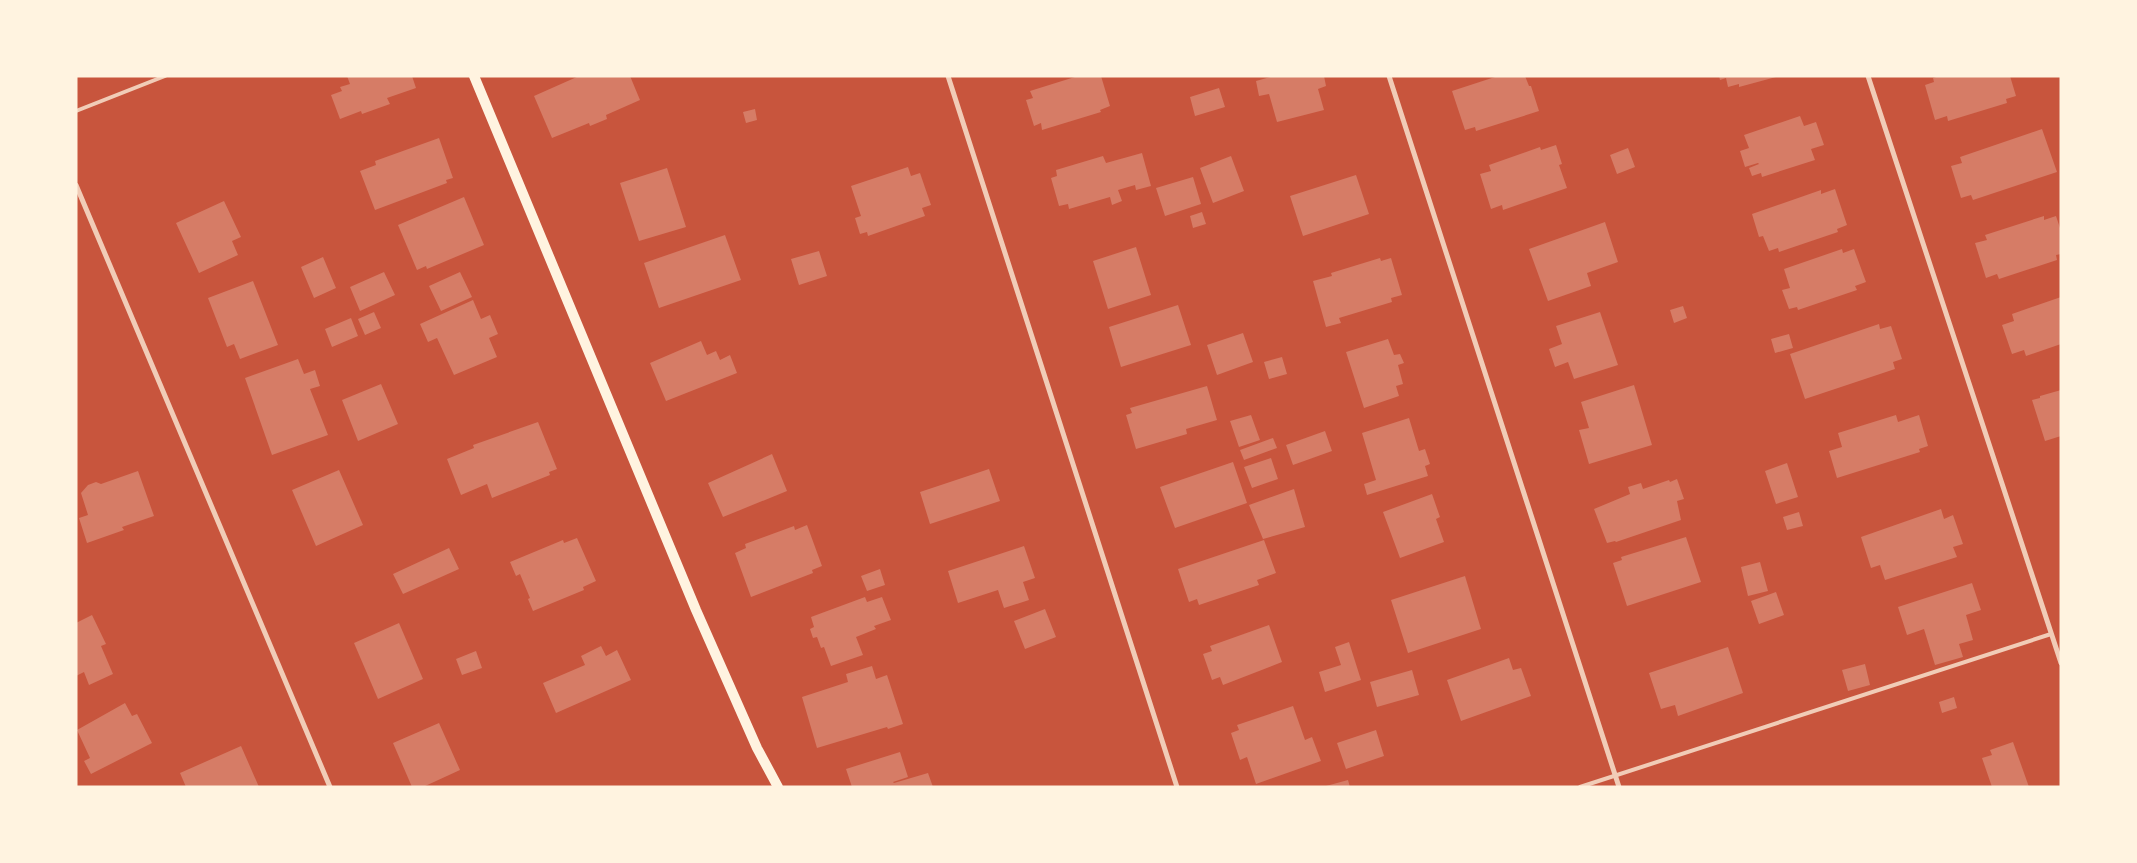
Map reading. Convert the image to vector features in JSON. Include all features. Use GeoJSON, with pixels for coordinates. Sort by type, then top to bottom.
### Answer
{"type":"FeatureCollection","features":[{"type":"Feature","properties":{"kind":"main road"},"geometry":{"type":"LineString","coordinates":[[474,76],[696,610],[757,748],[778,787]]}},
{"type":"Feature","properties":{"kind":"street"},"geometry":{"type":"LineString","coordinates":[[948,76],[1176,787]]}},
{"type":"Feature","properties":{"kind":"street"},"geometry":{"type":"LineString","coordinates":[[1389,76],[1619,787]]}},
{"type":"Feature","properties":{"kind":"street"},"geometry":{"type":"LineString","coordinates":[[1868,76],[2061,663]]}},
{"type":"Feature","properties":{"kind":"street"},"geometry":{"type":"LineString","coordinates":[[76,185],[330,787]]}},
{"type":"Feature","properties":{"kind":"lane"},"geometry":{"type":"LineString","coordinates":[[76,111],[165,76]]}},
{"type":"Feature","properties":{"kind":"lane"},"geometry":{"type":"LineString","coordinates":[[1580,787],[2051,634]]}},
{"type":"Feature","properties":{"kind":"building"},"geometry":{"type":"Polygon","coordinates":[[[347,76],[412,76],[416,88],[387,98],[390,104],[362,114],[361,111],[340,119],[331,95],[342,91],[340,87],[350,84],[347,76]]]}},
{"type":"Feature","properties":{"kind":"building"},"geometry":{"type":"Polygon","coordinates":[[[579,76],[630,76],[640,100],[606,115],[607,119],[590,126],[589,123],[552,138],[534,96],[579,76]]]}},
{"type":"Feature","properties":{"kind":"building"},"geometry":{"type":"Polygon","coordinates":[[[1078,76],[1101,76],[1110,106],[1100,110],[1101,112],[1042,130],[1041,123],[1034,126],[1026,100],[1033,98],[1030,91],[1078,76]]]}},
{"type":"Feature","properties":{"kind":"building"},"geometry":{"type":"Polygon","coordinates":[[[1274,76],[1324,76],[1326,86],[1318,89],[1324,110],[1277,122],[1269,94],[1259,96],[1256,81],[1274,76]]]}},
{"type":"Feature","properties":{"kind":"building"},"geometry":{"type":"Polygon","coordinates":[[[1498,76],[1525,76],[1529,86],[1531,86],[1539,111],[1476,131],[1475,127],[1465,130],[1452,91],[1498,76]]]}},
{"type":"Feature","properties":{"kind":"building"},"geometry":{"type":"Polygon","coordinates":[[[1719,76],[1776,77],[1739,87],[1739,84],[1728,87],[1726,78],[1720,80],[1719,76]]]}},
{"type":"Feature","properties":{"kind":"building"},"geometry":{"type":"Polygon","coordinates":[[[1939,76],[2010,76],[2016,96],[2006,99],[2007,103],[1948,121],[1947,116],[1935,120],[1925,85],[1934,82],[1933,78],[1939,76]]]}},
{"type":"Feature","properties":{"kind":"building"},"geometry":{"type":"Polygon","coordinates":[[[1219,88],[1225,107],[1195,116],[1190,97],[1219,88]]]}},
{"type":"Feature","properties":{"kind":"building"},"geometry":{"type":"Polygon","coordinates":[[[755,109],[757,120],[746,123],[743,112],[755,109]]]}},
{"type":"Feature","properties":{"kind":"building"},"geometry":{"type":"Polygon","coordinates":[[[1800,116],[1804,126],[1816,122],[1824,145],[1811,149],[1815,160],[1762,177],[1761,173],[1752,176],[1749,168],[1759,164],[1745,167],[1740,151],[1749,148],[1744,135],[1800,116]]]}},
{"type":"Feature","properties":{"kind":"building"},"geometry":{"type":"Polygon","coordinates":[[[2042,129],[2057,172],[1973,200],[1971,195],[1961,198],[1951,166],[1962,163],[1960,157],[2042,129]]]}},
{"type":"Feature","properties":{"kind":"building"},"geometry":{"type":"Polygon","coordinates":[[[439,138],[453,178],[446,180],[447,183],[375,210],[360,171],[376,165],[375,161],[439,138]]]}},
{"type":"Feature","properties":{"kind":"building"},"geometry":{"type":"Polygon","coordinates":[[[1556,145],[1562,164],[1559,165],[1567,188],[1503,210],[1502,205],[1491,209],[1480,174],[1491,171],[1489,165],[1540,147],[1541,150],[1556,145]]]}},
{"type":"Feature","properties":{"kind":"building"},"geometry":{"type":"Polygon","coordinates":[[[1628,148],[1635,167],[1617,174],[1610,155],[1628,148]]]}},
{"type":"Feature","properties":{"kind":"building"},"geometry":{"type":"Polygon","coordinates":[[[1142,153],[1151,186],[1136,190],[1135,185],[1118,190],[1122,201],[1112,205],[1110,197],[1069,209],[1068,204],[1059,206],[1051,178],[1057,176],[1056,170],[1103,156],[1106,163],[1142,153]]]}},
{"type":"Feature","properties":{"kind":"building"},"geometry":{"type":"Polygon","coordinates":[[[1231,156],[1244,191],[1213,203],[1200,168],[1231,156]]]}},
{"type":"Feature","properties":{"kind":"building"},"geometry":{"type":"Polygon","coordinates":[[[908,167],[911,176],[920,173],[931,205],[922,208],[925,216],[868,236],[867,232],[860,234],[855,218],[861,216],[851,186],[908,167]]]}},
{"type":"Feature","properties":{"kind":"building"},"geometry":{"type":"Polygon","coordinates":[[[667,168],[686,227],[639,241],[620,183],[667,168]]]}},
{"type":"Feature","properties":{"kind":"building"},"geometry":{"type":"Polygon","coordinates":[[[1356,175],[1369,214],[1303,236],[1290,196],[1356,175]]]}},
{"type":"Feature","properties":{"kind":"building"},"geometry":{"type":"Polygon","coordinates":[[[1193,177],[1201,204],[1165,216],[1156,188],[1193,177]]]}},
{"type":"Feature","properties":{"kind":"building"},"geometry":{"type":"Polygon","coordinates":[[[1835,189],[1847,225],[1837,229],[1838,232],[1779,252],[1778,248],[1769,251],[1763,236],[1759,237],[1752,214],[1821,190],[1821,194],[1835,189]]]}},
{"type":"Feature","properties":{"kind":"building"},"geometry":{"type":"Polygon","coordinates":[[[464,197],[484,245],[427,269],[426,266],[417,270],[398,225],[464,197]]]}},
{"type":"Feature","properties":{"kind":"building"},"geometry":{"type":"Polygon","coordinates":[[[224,201],[241,237],[232,241],[238,255],[199,273],[176,223],[224,201]]]}},
{"type":"Feature","properties":{"kind":"building"},"geometry":{"type":"Polygon","coordinates":[[[1202,212],[1206,224],[1193,228],[1190,216],[1202,212]]]}},
{"type":"Feature","properties":{"kind":"building"},"geometry":{"type":"Polygon","coordinates":[[[2044,216],[2044,220],[2056,216],[2061,231],[2061,254],[2056,255],[2057,260],[1999,279],[1997,274],[1986,278],[1975,243],[1987,240],[1985,235],[2044,216]]]}},
{"type":"Feature","properties":{"kind":"building"},"geometry":{"type":"Polygon","coordinates":[[[1605,222],[1618,262],[1587,273],[1591,286],[1548,301],[1529,249],[1605,222]]]}},
{"type":"Feature","properties":{"kind":"building"},"geometry":{"type":"Polygon","coordinates":[[[725,235],[741,280],[659,308],[644,263],[725,235]]]}},
{"type":"Feature","properties":{"kind":"building"},"geometry":{"type":"Polygon","coordinates":[[[1136,247],[1151,295],[1108,309],[1093,261],[1136,247]]]}},
{"type":"Feature","properties":{"kind":"building"},"geometry":{"type":"Polygon","coordinates":[[[1842,249],[1843,253],[1854,249],[1866,282],[1855,286],[1857,290],[1798,310],[1797,307],[1789,309],[1782,290],[1790,288],[1784,269],[1842,249]]]}},
{"type":"Feature","properties":{"kind":"building"},"geometry":{"type":"Polygon","coordinates":[[[819,251],[827,276],[799,285],[791,259],[819,251]]]}},
{"type":"Feature","properties":{"kind":"building"},"geometry":{"type":"Polygon","coordinates":[[[323,257],[336,288],[314,298],[301,267],[323,257]]]}},
{"type":"Feature","properties":{"kind":"building"},"geometry":{"type":"Polygon","coordinates":[[[1380,258],[1381,261],[1391,258],[1402,295],[1391,298],[1392,302],[1339,318],[1341,323],[1326,327],[1313,281],[1332,276],[1331,273],[1380,258]]]}},
{"type":"Feature","properties":{"kind":"building"},"geometry":{"type":"Polygon","coordinates":[[[384,272],[395,295],[360,311],[350,287],[384,272]]]}},
{"type":"Feature","properties":{"kind":"building"},"geometry":{"type":"Polygon","coordinates":[[[460,272],[472,297],[441,311],[429,286],[460,272]]]}},
{"type":"Feature","properties":{"kind":"building"},"geometry":{"type":"Polygon","coordinates":[[[253,281],[278,345],[240,359],[234,344],[227,347],[208,298],[253,281]]]}},
{"type":"Feature","properties":{"kind":"building"},"geometry":{"type":"Polygon","coordinates":[[[2061,297],[2061,344],[2026,356],[2024,350],[2012,354],[2002,325],[2014,321],[2012,314],[2061,297]]]}},
{"type":"Feature","properties":{"kind":"building"},"geometry":{"type":"Polygon","coordinates":[[[473,300],[481,319],[490,315],[498,334],[489,338],[497,357],[454,375],[437,338],[428,342],[420,324],[473,300]]]}},
{"type":"Feature","properties":{"kind":"building"},"geometry":{"type":"Polygon","coordinates":[[[1178,305],[1191,345],[1121,367],[1109,327],[1178,305]]]}},
{"type":"Feature","properties":{"kind":"building"},"geometry":{"type":"Polygon","coordinates":[[[1683,306],[1687,318],[1674,323],[1670,310],[1683,306]]]}},
{"type":"Feature","properties":{"kind":"building"},"geometry":{"type":"Polygon","coordinates":[[[374,312],[381,328],[365,335],[358,319],[374,312]]]}},
{"type":"Feature","properties":{"kind":"building"},"geometry":{"type":"Polygon","coordinates":[[[1600,312],[1618,365],[1574,379],[1568,362],[1555,367],[1549,349],[1562,344],[1556,326],[1600,312]]]}},
{"type":"Feature","properties":{"kind":"building"},"geometry":{"type":"Polygon","coordinates":[[[351,318],[358,336],[332,347],[325,329],[351,318]]]}},
{"type":"Feature","properties":{"kind":"building"},"geometry":{"type":"Polygon","coordinates":[[[1879,324],[1880,329],[1891,326],[1902,359],[1893,362],[1895,369],[1805,399],[1790,354],[1879,324]]]}},
{"type":"Feature","properties":{"kind":"building"},"geometry":{"type":"Polygon","coordinates":[[[1243,333],[1253,362],[1217,375],[1207,345],[1243,333]]]}},
{"type":"Feature","properties":{"kind":"building"},"geometry":{"type":"Polygon","coordinates":[[[1789,334],[1793,348],[1775,353],[1771,339],[1789,334]]]}},
{"type":"Feature","properties":{"kind":"building"},"geometry":{"type":"Polygon","coordinates":[[[1388,339],[1394,355],[1400,354],[1404,363],[1398,365],[1403,384],[1396,386],[1399,396],[1364,408],[1346,352],[1388,339]]]}},
{"type":"Feature","properties":{"kind":"building"},"geometry":{"type":"Polygon","coordinates":[[[701,341],[707,355],[716,351],[720,360],[730,355],[737,373],[666,401],[650,363],[701,341]]]}},
{"type":"Feature","properties":{"kind":"building"},"geometry":{"type":"Polygon","coordinates":[[[1282,357],[1287,374],[1269,379],[1264,362],[1282,357]]]}},
{"type":"Feature","properties":{"kind":"building"},"geometry":{"type":"Polygon","coordinates":[[[298,359],[304,374],[315,370],[320,386],[310,389],[328,435],[272,455],[245,378],[298,359]]]}},
{"type":"Feature","properties":{"kind":"building"},"geometry":{"type":"Polygon","coordinates":[[[381,384],[398,424],[358,441],[342,400],[381,384]]]}},
{"type":"Feature","properties":{"kind":"building"},"geometry":{"type":"Polygon","coordinates":[[[1634,385],[1652,445],[1589,464],[1579,430],[1589,428],[1581,402],[1634,385]]]}},
{"type":"Feature","properties":{"kind":"building"},"geometry":{"type":"Polygon","coordinates":[[[1207,386],[1217,420],[1186,429],[1187,434],[1136,449],[1126,415],[1132,413],[1130,408],[1207,386]]]}},
{"type":"Feature","properties":{"kind":"building"},"geometry":{"type":"Polygon","coordinates":[[[2061,390],[2061,436],[2045,441],[2032,400],[2061,390]]]}},
{"type":"Feature","properties":{"kind":"building"},"geometry":{"type":"Polygon","coordinates":[[[1251,415],[1260,440],[1239,447],[1230,421],[1251,415]]]}},
{"type":"Feature","properties":{"kind":"building"},"geometry":{"type":"Polygon","coordinates":[[[1896,415],[1898,422],[1919,415],[1928,446],[1919,449],[1920,452],[1837,478],[1829,451],[1842,447],[1838,433],[1896,415]]]}},
{"type":"Feature","properties":{"kind":"building"},"geometry":{"type":"Polygon","coordinates":[[[1409,418],[1419,451],[1425,449],[1430,464],[1425,466],[1428,476],[1367,495],[1364,484],[1376,480],[1362,433],[1409,418]]]}},
{"type":"Feature","properties":{"kind":"building"},"geometry":{"type":"Polygon","coordinates":[[[538,422],[557,469],[549,472],[550,475],[492,498],[487,484],[461,495],[447,459],[474,448],[473,445],[538,422]]]}},
{"type":"Feature","properties":{"kind":"building"},"geometry":{"type":"Polygon","coordinates":[[[1325,431],[1332,451],[1293,465],[1286,445],[1325,431]]]}},
{"type":"Feature","properties":{"kind":"building"},"geometry":{"type":"Polygon","coordinates":[[[1273,438],[1277,448],[1244,460],[1240,450],[1273,438]]]}},
{"type":"Feature","properties":{"kind":"building"},"geometry":{"type":"Polygon","coordinates":[[[772,454],[787,491],[723,517],[708,483],[772,454]]]}},
{"type":"Feature","properties":{"kind":"building"},"geometry":{"type":"Polygon","coordinates":[[[1271,458],[1278,479],[1252,488],[1244,467],[1271,458]]]}},
{"type":"Feature","properties":{"kind":"building"},"geometry":{"type":"Polygon","coordinates":[[[1233,462],[1247,503],[1175,528],[1160,487],[1233,462]]]}},
{"type":"Feature","properties":{"kind":"building"},"geometry":{"type":"Polygon","coordinates":[[[1787,463],[1798,497],[1776,504],[1765,471],[1787,463]]]}},
{"type":"Feature","properties":{"kind":"building"},"geometry":{"type":"Polygon","coordinates":[[[989,469],[1000,501],[930,524],[920,492],[989,469]]]}},
{"type":"Feature","properties":{"kind":"building"},"geometry":{"type":"Polygon","coordinates":[[[339,470],[363,525],[316,546],[292,490],[339,470]]]}},
{"type":"Feature","properties":{"kind":"building"},"geometry":{"type":"Polygon","coordinates":[[[138,471],[154,516],[122,527],[124,530],[87,543],[79,518],[88,515],[81,493],[88,485],[96,482],[101,484],[138,471]]]}},
{"type":"Feature","properties":{"kind":"building"},"geometry":{"type":"Polygon","coordinates":[[[1677,479],[1684,499],[1677,501],[1681,520],[1616,542],[1607,543],[1594,509],[1630,494],[1628,487],[1641,483],[1643,489],[1677,479]]]}},
{"type":"Feature","properties":{"kind":"building"},"geometry":{"type":"Polygon","coordinates":[[[1294,489],[1305,527],[1263,539],[1249,505],[1294,489]]]}},
{"type":"Feature","properties":{"kind":"building"},"geometry":{"type":"Polygon","coordinates":[[[1432,494],[1440,517],[1436,519],[1444,542],[1400,558],[1383,512],[1432,494]]]}},
{"type":"Feature","properties":{"kind":"building"},"geometry":{"type":"Polygon","coordinates":[[[1941,509],[1944,519],[1953,515],[1963,544],[1953,547],[1957,557],[1885,580],[1880,565],[1871,568],[1861,537],[1941,509]]]}},
{"type":"Feature","properties":{"kind":"building"},"geometry":{"type":"Polygon","coordinates":[[[1799,512],[1803,526],[1787,530],[1783,517],[1799,512]]]}},
{"type":"Feature","properties":{"kind":"building"},"geometry":{"type":"Polygon","coordinates":[[[807,525],[822,566],[812,570],[813,573],[751,597],[735,553],[746,548],[745,544],[794,526],[795,530],[807,525]]]}},
{"type":"Feature","properties":{"kind":"building"},"geometry":{"type":"Polygon","coordinates":[[[1686,537],[1701,582],[1627,606],[1613,563],[1622,560],[1621,557],[1686,537]]]}},
{"type":"Feature","properties":{"kind":"building"},"geometry":{"type":"Polygon","coordinates":[[[577,538],[596,581],[583,587],[584,590],[533,611],[520,574],[516,576],[510,562],[563,540],[564,543],[577,538]]]}},
{"type":"Feature","properties":{"kind":"building"},"geometry":{"type":"Polygon","coordinates":[[[1264,540],[1276,573],[1257,580],[1259,585],[1199,605],[1197,599],[1189,602],[1178,569],[1264,540]]]}},
{"type":"Feature","properties":{"kind":"building"},"geometry":{"type":"Polygon","coordinates":[[[1024,546],[1035,578],[1023,582],[1029,600],[1004,608],[998,590],[958,603],[948,571],[1024,546]]]}},
{"type":"Feature","properties":{"kind":"building"},"geometry":{"type":"Polygon","coordinates":[[[449,548],[459,569],[403,594],[393,574],[449,548]]]}},
{"type":"Feature","properties":{"kind":"building"},"geometry":{"type":"Polygon","coordinates":[[[1760,562],[1768,591],[1748,596],[1741,567],[1760,562]]]}},
{"type":"Feature","properties":{"kind":"building"},"geometry":{"type":"Polygon","coordinates":[[[880,569],[885,585],[867,591],[861,576],[880,569]]]}},
{"type":"Feature","properties":{"kind":"building"},"geometry":{"type":"Polygon","coordinates":[[[1465,576],[1481,629],[1408,653],[1391,600],[1465,576]]]}},
{"type":"Feature","properties":{"kind":"building"},"geometry":{"type":"Polygon","coordinates":[[[1972,583],[1981,610],[1966,615],[1973,640],[1959,644],[1963,657],[1935,665],[1924,629],[1907,635],[1898,607],[1972,583]]]}},
{"type":"Feature","properties":{"kind":"building"},"geometry":{"type":"Polygon","coordinates":[[[1776,592],[1784,615],[1759,624],[1751,601],[1776,592]]]}},
{"type":"Feature","properties":{"kind":"building"},"geometry":{"type":"Polygon","coordinates":[[[865,597],[867,602],[882,597],[891,620],[874,626],[876,629],[856,637],[863,655],[831,666],[824,647],[821,648],[817,637],[813,638],[810,629],[814,627],[811,617],[865,597]]]}},
{"type":"Feature","properties":{"kind":"building"},"geometry":{"type":"Polygon","coordinates":[[[1045,609],[1056,637],[1025,649],[1014,621],[1045,609]]]}},
{"type":"Feature","properties":{"kind":"building"},"geometry":{"type":"Polygon","coordinates":[[[92,615],[106,644],[101,646],[113,674],[89,685],[84,672],[76,676],[76,623],[92,615]]]}},
{"type":"Feature","properties":{"kind":"building"},"geometry":{"type":"Polygon","coordinates":[[[399,623],[423,679],[378,699],[354,643],[399,623]]]}},
{"type":"Feature","properties":{"kind":"building"},"geometry":{"type":"Polygon","coordinates":[[[1269,625],[1282,662],[1223,685],[1220,677],[1212,680],[1203,654],[1212,651],[1210,646],[1269,625]]]}},
{"type":"Feature","properties":{"kind":"building"},"geometry":{"type":"Polygon","coordinates":[[[1349,642],[1361,680],[1325,692],[1319,672],[1341,665],[1335,647],[1349,642]]]}},
{"type":"Feature","properties":{"kind":"building"},"geometry":{"type":"Polygon","coordinates":[[[601,646],[606,656],[617,650],[631,680],[556,713],[543,683],[585,665],[581,656],[601,646]]]}},
{"type":"Feature","properties":{"kind":"building"},"geometry":{"type":"Polygon","coordinates":[[[1728,647],[1743,693],[1678,716],[1675,705],[1661,709],[1649,673],[1728,647]]]}},
{"type":"Feature","properties":{"kind":"building"},"geometry":{"type":"Polygon","coordinates":[[[476,651],[482,668],[462,675],[456,659],[476,651]]]}},
{"type":"Feature","properties":{"kind":"building"},"geometry":{"type":"Polygon","coordinates":[[[1509,658],[1513,670],[1521,668],[1531,696],[1461,721],[1447,680],[1509,658]]]}},
{"type":"Feature","properties":{"kind":"building"},"geometry":{"type":"Polygon","coordinates":[[[1865,664],[1870,685],[1848,691],[1842,670],[1865,664]]]}},
{"type":"Feature","properties":{"kind":"building"},"geometry":{"type":"Polygon","coordinates":[[[872,666],[876,679],[887,675],[903,724],[817,748],[802,697],[848,682],[846,674],[872,666]]]}},
{"type":"Feature","properties":{"kind":"building"},"geometry":{"type":"Polygon","coordinates":[[[1412,670],[1419,695],[1377,707],[1370,682],[1412,670]]]}},
{"type":"Feature","properties":{"kind":"building"},"geometry":{"type":"Polygon","coordinates":[[[1954,697],[1957,708],[1942,713],[1939,702],[1954,697]]]}},
{"type":"Feature","properties":{"kind":"building"},"geometry":{"type":"Polygon","coordinates":[[[125,703],[132,716],[137,714],[152,743],[91,774],[84,761],[90,758],[77,730],[125,703]]]}},
{"type":"Feature","properties":{"kind":"building"},"geometry":{"type":"Polygon","coordinates":[[[1293,706],[1305,740],[1312,737],[1321,761],[1256,784],[1247,757],[1240,760],[1231,733],[1239,730],[1237,725],[1293,706]]]}},
{"type":"Feature","properties":{"kind":"building"},"geometry":{"type":"Polygon","coordinates":[[[439,723],[460,770],[423,787],[412,787],[393,743],[439,723]]]}},
{"type":"Feature","properties":{"kind":"building"},"geometry":{"type":"Polygon","coordinates":[[[1376,730],[1384,756],[1346,769],[1337,743],[1376,730]]]}},
{"type":"Feature","properties":{"kind":"building"},"geometry":{"type":"Polygon","coordinates":[[[2013,742],[2029,787],[1992,787],[1982,758],[1992,755],[1990,750],[2013,742]]]}},
{"type":"Feature","properties":{"kind":"building"},"geometry":{"type":"Polygon","coordinates":[[[241,746],[259,787],[186,787],[180,773],[241,746]]]}},
{"type":"Feature","properties":{"kind":"building"},"geometry":{"type":"Polygon","coordinates":[[[900,752],[908,777],[893,782],[928,773],[933,787],[852,787],[846,769],[900,752]]]}},
{"type":"Feature","properties":{"kind":"building"},"geometry":{"type":"Polygon","coordinates":[[[1348,780],[1350,787],[1326,787],[1326,786],[1348,780]]]}}]}
